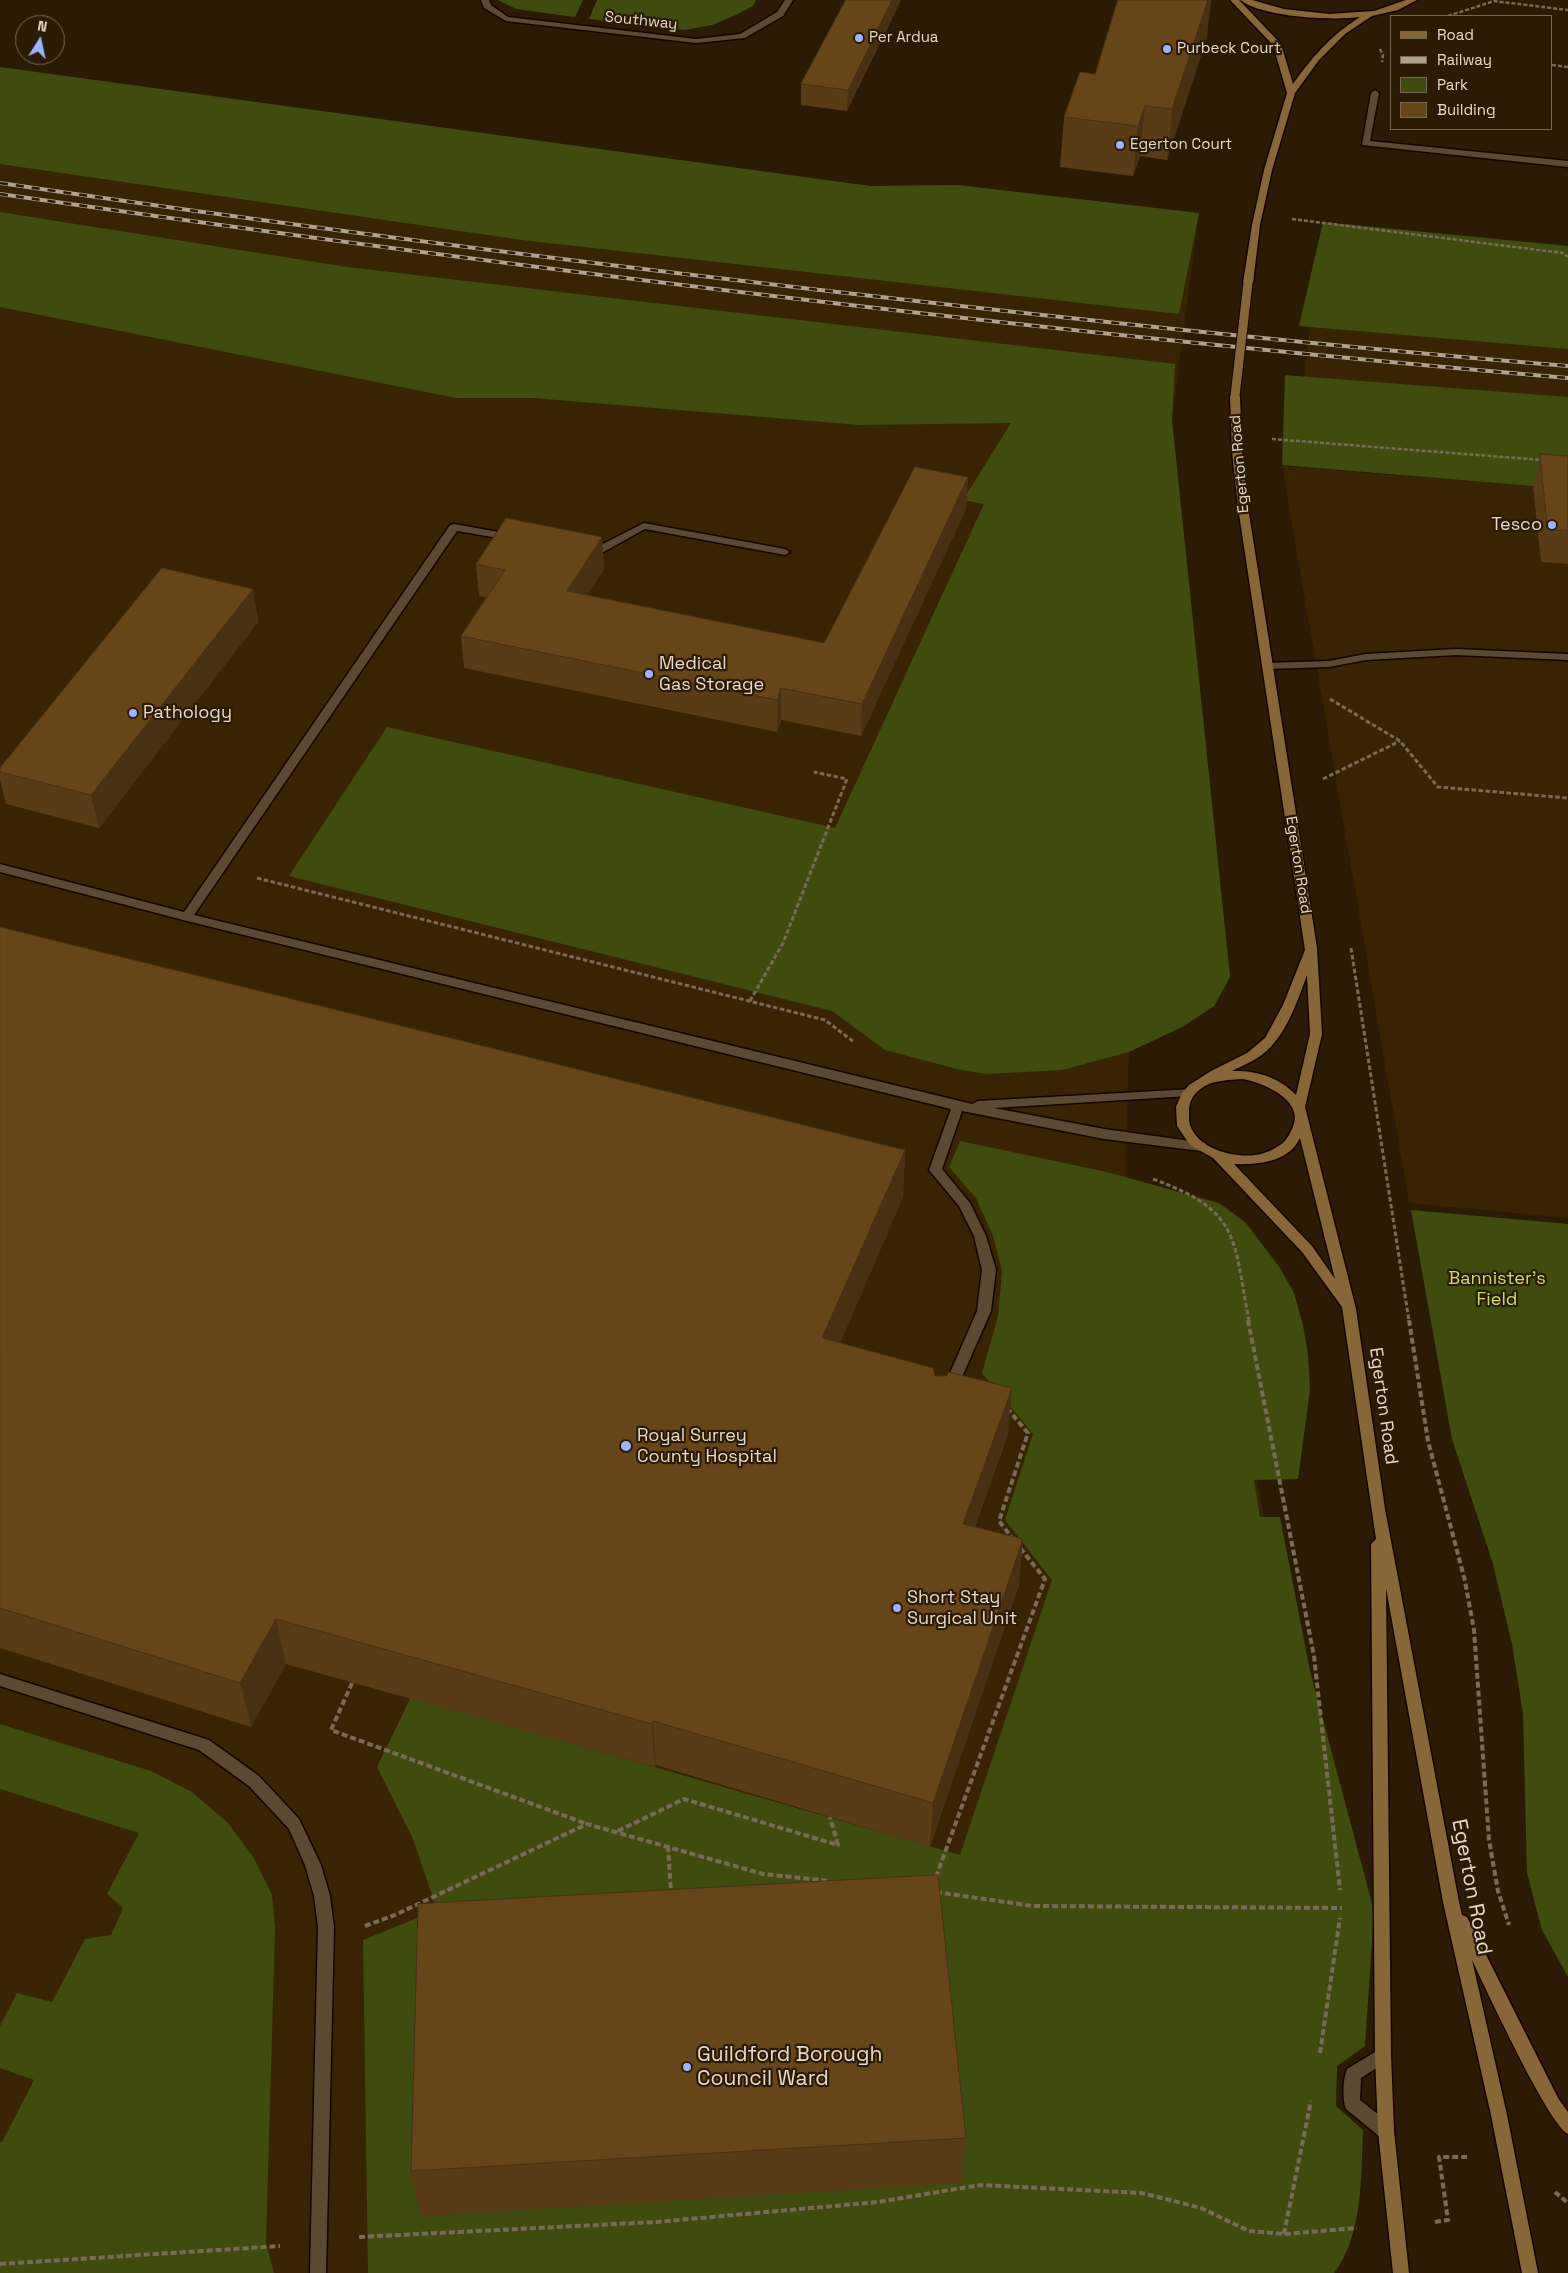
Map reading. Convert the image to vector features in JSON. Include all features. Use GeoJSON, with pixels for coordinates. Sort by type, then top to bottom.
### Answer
{"type":"FeatureCollection","features":[{"type":"Feature","properties":{"kind":"street","name":"Southway"},"geometry":{"type":"LineString","coordinates":[[486,0],[487,6],[506,19],[696,41],[742,36],[780,14],[789,0]]}},
{"type":"Feature","properties":{"kind":"street"},"geometry":{"type":"LineString","coordinates":[[1234,0],[1277,44],[1291,93]]}},
{"type":"Feature","properties":{"kind":"street"},"geometry":{"type":"LineString","coordinates":[[1244,0],[1256,5],[1294,13],[1334,16],[1372,13],[1424,0]]}},
{"type":"Feature","properties":{"kind":"street"},"geometry":{"type":"LineString","coordinates":[[1405,4],[1413,0]]}},
{"type":"Feature","properties":{"kind":"street"},"geometry":{"type":"LineString","coordinates":[[1291,93],[1322,49],[1349,26],[1372,13]]}},
{"type":"Feature","properties":{"kind":"street","name":"Egerton Road"},"geometry":{"type":"LineString","coordinates":[[1291,93],[1266,179],[1256,226],[1235,396],[1237,451],[1243,507],[1311,948],[1316,1034],[1298,1107]]}},
{"type":"Feature","properties":{"kind":"street"},"geometry":{"type":"LineString","coordinates":[[1375,93],[1365,143],[1568,164]]}},
{"type":"Feature","properties":{"kind":"street"},"geometry":{"type":"LineString","coordinates":[[575,549],[594,553],[644,526],[785,552]]}},
{"type":"Feature","properties":{"kind":"street"},"geometry":{"type":"LineString","coordinates":[[187,917],[454,527],[519,539]]}},
{"type":"Feature","properties":{"kind":"street"},"geometry":{"type":"LineString","coordinates":[[1267,666],[1329,664],[1366,657],[1446,652],[1568,657]]}},
{"type":"Feature","properties":{"kind":"street"},"geometry":{"type":"LineString","coordinates":[[0,868],[187,917],[958,1106],[1104,1134],[1201,1146]]}},
{"type":"Feature","properties":{"kind":"street","name":"Egerton Road"},"geometry":{"type":"LineString","coordinates":[[1302,1121],[1299,1134],[1290,1146],[1276,1156],[1258,1160],[1238,1161],[1217,1155],[1201,1146],[1188,1133],[1181,1120],[1182,1105],[1189,1092],[1201,1082],[1260,1050],[1279,1027],[1311,948]]}},
{"type":"Feature","properties":{"kind":"street","name":"Egerton Road"},"geometry":{"type":"LineString","coordinates":[[1201,1082],[1219,1075],[1256,1076],[1274,1083],[1289,1094],[1298,1107],[1302,1121],[1349,1310],[1378,1509],[1451,1902],[1499,2115],[1530,2273]]}},
{"type":"Feature","properties":{"kind":"street"},"geometry":{"type":"LineString","coordinates":[[958,1106],[1189,1092]]}},
{"type":"Feature","properties":{"kind":"street"},"geometry":{"type":"LineString","coordinates":[[946,1399],[984,1312],[988,1270],[980,1236],[964,1202],[935,1170],[958,1106]]}},
{"type":"Feature","properties":{"kind":"street","name":"Egerton Road"},"geometry":{"type":"LineString","coordinates":[[1217,1155],[1248,1185],[1307,1249],[1349,1310]]}},
{"type":"Feature","properties":{"kind":"street","name":"Egerton Road"},"geometry":{"type":"LineString","coordinates":[[1378,1509],[1383,2055],[1386,2131],[1402,2273]]}},
{"type":"Feature","properties":{"kind":"street"},"geometry":{"type":"LineString","coordinates":[[0,1680],[204,1745],[254,1781],[294,1824],[313,1865],[322,1896],[326,1928],[318,2273]]}},
{"type":"Feature","properties":{"kind":"street"},"geometry":{"type":"LineString","coordinates":[[1451,1902],[1547,2095],[1568,2126]]}},
{"type":"Feature","properties":{"kind":"street"},"geometry":{"type":"LineString","coordinates":[[1383,2055],[1353,2074],[1352,2104],[1386,2131]]}},
{"type":"Feature","properties":{"kind":"path"},"geometry":{"type":"LineString","coordinates":[[1451,15],[1494,2],[1568,10]]}},
{"type":"Feature","properties":{"kind":"path"},"geometry":{"type":"LineString","coordinates":[[1553,65],[1568,67]]}},
{"type":"Feature","properties":{"kind":"path"},"geometry":{"type":"LineString","coordinates":[[1285,219],[1563,253],[1568,256]]}},
{"type":"Feature","properties":{"kind":"path"},"geometry":{"type":"LineString","coordinates":[[1266,438],[1548,461]]}},
{"type":"Feature","properties":{"kind":"path"},"geometry":{"type":"LineString","coordinates":[[1303,665],[1308,686],[1400,741],[1438,788],[1568,798]]}},
{"type":"Feature","properties":{"kind":"path"},"geometry":{"type":"LineString","coordinates":[[1322,779],[1400,741]]}},
{"type":"Feature","properties":{"kind":"path"},"geometry":{"type":"LineString","coordinates":[[1321,770],[1323,786]]}},
{"type":"Feature","properties":{"kind":"path"},"geometry":{"type":"LineString","coordinates":[[750,1002],[783,943],[847,779],[814,772]]}},
{"type":"Feature","properties":{"kind":"path"},"geometry":{"type":"LineString","coordinates":[[220,869],[825,1020],[857,1044]]}},
{"type":"Feature","properties":{"kind":"path"},"geometry":{"type":"LineString","coordinates":[[1350,943],[1428,1441],[1465,1581],[1474,1630],[1489,1840],[1498,1891]]}},
{"type":"Feature","properties":{"kind":"path"},"geometry":{"type":"LineString","coordinates":[[931,1891],[1033,1906],[1342,1908],[1314,1656],[1286,1520],[1238,1265],[1227,1227],[1217,1213],[1175,1187],[1148,1177]]}},
{"type":"Feature","properties":{"kind":"path"},"geometry":{"type":"LineString","coordinates":[[934,1882],[1045,1579],[999,1521],[1028,1433],[1002,1403]]}},
{"type":"Feature","properties":{"kind":"path"},"geometry":{"type":"LineString","coordinates":[[352,1683],[331,1730],[587,1824],[618,1831],[763,1874],[832,1881]]}},
{"type":"Feature","properties":{"kind":"path"},"geometry":{"type":"LineString","coordinates":[[618,1831],[684,1799],[838,1845],[830,1817]]}},
{"type":"Feature","properties":{"kind":"path"},"geometry":{"type":"LineString","coordinates":[[365,1926],[395,1915],[587,1824]]}},
{"type":"Feature","properties":{"kind":"path"},"geometry":{"type":"LineString","coordinates":[[668,1846],[672,1901]]}},
{"type":"Feature","properties":{"kind":"path"},"geometry":{"type":"LineString","coordinates":[[1435,2222],[1448,2220],[1439,2157],[1456,2158]]}},
{"type":"Feature","properties":{"kind":"path"},"geometry":{"type":"LineString","coordinates":[[352,2237],[656,2222],[878,2202],[980,2185],[1142,2193],[1201,2208],[1249,2231],[1284,2234],[1340,2229]]}},
{"type":"Feature","properties":{"kind":"path"},"geometry":{"type":"LineString","coordinates":[[0,2264],[256,2249]]}},
{"type":"Feature","properties":{"kind":"shaded area","name":"Royal Surrey County Hospital"},"geometry":{"type":"Polygon","coordinates":[[[0,67],[870,186],[957,185],[1199,213],[1172,420],[1230,977],[1214,1006],[1184,1026],[1129,1052],[1126,1178],[1217,1259],[1285,1633],[1104,2273],[0,2273],[0,67]]]}},
{"type":"Feature","properties":{"kind":"shaded area"},"geometry":{"type":"Polygon","coordinates":[[[1319,239],[1568,264],[1568,422],[1301,406],[1319,239]]]}},
{"type":"Feature","properties":{"kind":"shaded area"},"geometry":{"type":"Polygon","coordinates":[[[1282,466],[1568,489],[1568,1218],[1409,1203],[1282,466]]]}},
{"type":"Feature","properties":{"kind":"green space"},"geometry":{"type":"Polygon","coordinates":[[[498,0],[583,0],[575,17],[516,9],[498,0]]]}},
{"type":"Feature","properties":{"kind":"green space"},"geometry":{"type":"Polygon","coordinates":[[[597,0],[756,0],[753,6],[736,15],[712,25],[685,30],[589,19],[597,0]]]}},
{"type":"Feature","properties":{"kind":"green space"},"geometry":{"type":"Polygon","coordinates":[[[0,67],[870,186],[957,185],[1199,213],[1179,314],[522,240],[0,164],[0,67]]]}},
{"type":"Feature","properties":{"kind":"green space"},"geometry":{"type":"Polygon","coordinates":[[[0,212],[347,267],[1175,364],[1172,420],[1230,977],[1214,1006],[1184,1026],[1129,1052],[1062,1070],[987,1074],[961,1070],[885,1050],[832,1011],[289,876],[387,727],[835,828],[984,504],[963,500],[1011,423],[860,425],[533,398],[456,398],[0,307],[0,212]]]}},
{"type":"Feature","properties":{"kind":"green space"},"geometry":{"type":"Polygon","coordinates":[[[1323,222],[1568,246],[1568,349],[1299,326],[1323,222]]]}},
{"type":"Feature","properties":{"kind":"green space"},"geometry":{"type":"Polygon","coordinates":[[[1285,375],[1568,397],[1568,489],[1282,465],[1285,375]]]}},
{"type":"Feature","properties":{"kind":"green space"},"geometry":{"type":"Polygon","coordinates":[[[960,1141],[1107,1172],[1219,1203],[1246,1223],[1280,1268],[1294,1293],[1303,1325],[1308,1355],[1310,1390],[1298,1479],[1254,1480],[1260,1517],[1280,1517],[1310,1671],[1374,1911],[1365,2046],[1337,2066],[1336,2106],[1363,2130],[1359,2205],[1350,2242],[1343,2258],[1334,2273],[368,2273],[363,1940],[437,1910],[413,1839],[377,1767],[411,1697],[960,1855],[1052,1580],[1005,1520],[1033,1434],[982,1373],[998,1316],[1002,1271],[993,1236],[976,1198],[949,1167],[960,1141]]]}},
{"type":"Feature","properties":{"kind":"green space","name":"Bannister's Field"},"geometry":{"type":"Polygon","coordinates":[[[1411,1210],[1568,1224],[1568,1977],[1542,1930],[1527,1873],[1523,1714],[1512,1644],[1493,1564],[1452,1439],[1411,1210]]]}},
{"type":"Feature","properties":{"kind":"green space"},"geometry":{"type":"Polygon","coordinates":[[[0,1724],[151,1771],[192,1792],[228,1823],[254,1858],[272,1895],[275,1929],[266,2243],[274,2273],[0,2273],[0,2142],[2,2142],[34,2080],[0,2068],[0,2026],[17,1993],[52,2002],[85,1939],[111,1935],[123,1908],[107,1894],[139,1833],[0,1789],[0,1724]]]}},
{"type":"Feature","properties":{"kind":"building"},"geometry":{"type":"Polygon","coordinates":[[[846,0],[892,0],[848,90],[801,84],[846,0]]]}},
{"type":"Feature","properties":{"kind":"building"},"geometry":{"type":"Polygon","coordinates":[[[1118,0],[1208,0],[1172,109],[1145,106],[1138,126],[1064,117],[1080,72],[1095,74],[1118,0]]]}},
{"type":"Feature","properties":{"kind":"building"},"geometry":{"type":"Polygon","coordinates":[[[1540,454],[1568,456],[1568,531],[1548,529],[1540,454]]]}},
{"type":"Feature","properties":{"kind":"building"},"geometry":{"type":"Polygon","coordinates":[[[915,467],[968,477],[862,704],[781,688],[777,700],[461,636],[505,570],[476,564],[506,518],[602,537],[567,591],[824,643],[915,467]]]}},
{"type":"Feature","properties":{"kind":"building","name":"Pathology"},"geometry":{"type":"Polygon","coordinates":[[[162,568],[253,589],[91,795],[0,772],[0,768],[162,568]]]}},
{"type":"Feature","properties":{"kind":"building","name":"Royal Surrey County Hospital"},"geometry":{"type":"Polygon","coordinates":[[[0,927],[905,1150],[822,1338],[933,1368],[935,1376],[946,1376],[949,1372],[1012,1388],[963,1524],[1023,1539],[933,1803],[653,1721],[652,1724],[276,1619],[240,1683],[0,1608],[0,927]]]}},
{"type":"Feature","properties":{"kind":"building","name":"Guildford Borough Council Ward"},"geometry":{"type":"Polygon","coordinates":[[[938,1875],[966,2138],[411,2171],[418,1904],[938,1875]]]}},
{"type":"Feature","properties":{"kind":"railway"},"geometry":{"type":"LineString","coordinates":[[0,183],[397,238],[794,287],[1181,330],[1568,366]]}},
{"type":"Feature","properties":{"kind":"railway"},"geometry":{"type":"LineString","coordinates":[[0,194],[391,248],[782,297],[1175,341],[1568,378]]}},
{"type":"Feature","properties":{"kind":"place","name":"Per Ardua"},"geometry":{"type":"Point","coordinates":[859,38]}},
{"type":"Feature","properties":{"kind":"place","name":"Purbeck Court"},"geometry":{"type":"Point","coordinates":[1167,49]}},
{"type":"Feature","properties":{"kind":"place","name":"Egerton Court"},"geometry":{"type":"Point","coordinates":[1120,145]}},
{"type":"Feature","properties":{"kind":"place","name":"Tesco"},"geometry":{"type":"Point","coordinates":[1552,525]}},
{"type":"Feature","properties":{"kind":"place","name":"Medical Gas Storage"},"geometry":{"type":"Point","coordinates":[649,674]}},
{"type":"Feature","properties":{"kind":"place","name":"Pathology"},"geometry":{"type":"Point","coordinates":[133,713]}},
{"type":"Feature","properties":{"kind":"place","name":"Royal Surrey County Hospital"},"geometry":{"type":"Point","coordinates":[626,1446]}},
{"type":"Feature","properties":{"kind":"place","name":"Short Stay Surgical Unit"},"geometry":{"type":"Point","coordinates":[897,1608]}},
{"type":"Feature","properties":{"kind":"place","name":"Guildford Borough Council Ward"},"geometry":{"type":"Point","coordinates":[687,2067]}}]}
